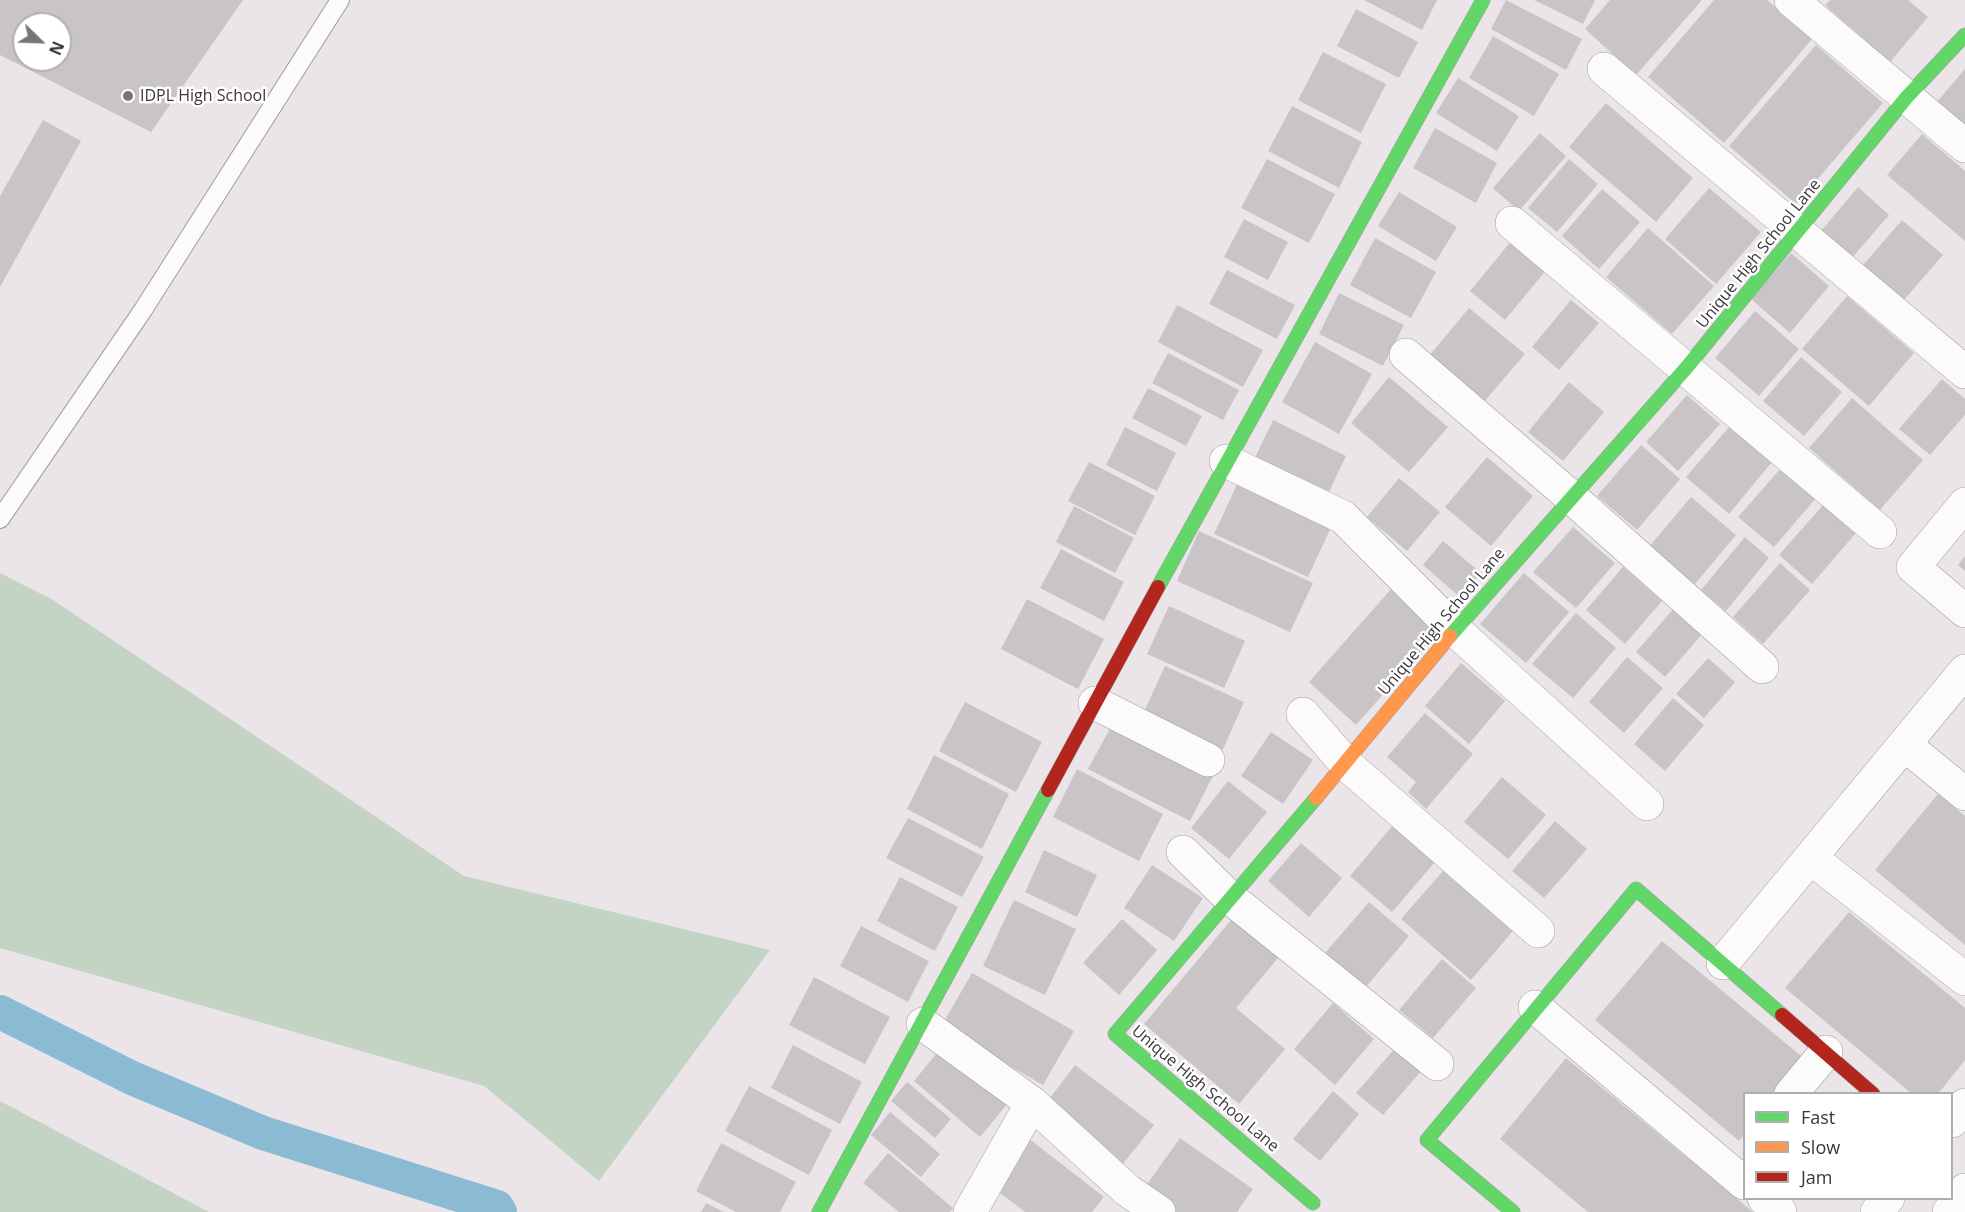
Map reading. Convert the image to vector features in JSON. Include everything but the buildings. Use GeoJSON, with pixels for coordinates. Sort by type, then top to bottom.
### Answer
{"type":"FeatureCollection","features":[{"type":"Feature","properties":{"kind":"street"},"geometry":{"type":"LineString","coordinates":[[819,1212],[923,1024],[1226,461],[1483,0]]}},
{"type":"Feature","properties":{"kind":"street"},"geometry":{"type":"LineString","coordinates":[[1791,0],[1965,146]]}},
{"type":"Feature","properties":{"kind":"street","name":"Unique High School Lane"},"geometry":{"type":"LineString","coordinates":[[1313,1203],[1115,1034],[1229,897],[1346,764],[1455,630],[1687,367],[1906,98],[1965,35]]}},
{"type":"Feature","properties":{"kind":"street"},"geometry":{"type":"LineString","coordinates":[[1604,69],[1965,372]]}},
{"type":"Feature","properties":{"kind":"street"},"geometry":{"type":"LineString","coordinates":[[1512,223],[1687,367],[1880,532]]}},
{"type":"Feature","properties":{"kind":"street"},"geometry":{"type":"LineString","coordinates":[[1406,355],[1571,496],[1762,668]]}},
{"type":"Feature","properties":{"kind":"street"},"geometry":{"type":"LineString","coordinates":[[1226,461],[1343,517],[1455,630],[1647,804]]}},
{"type":"Feature","properties":{"kind":"street"},"geometry":{"type":"LineString","coordinates":[[1965,504],[1913,567],[1965,611]]}},
{"type":"Feature","properties":{"kind":"street"},"geometry":{"type":"LineString","coordinates":[[1723,963],[1965,671]]}},
{"type":"Feature","properties":{"kind":"street"},"geometry":{"type":"LineString","coordinates":[[1095,703],[1208,760]]}},
{"type":"Feature","properties":{"kind":"street"},"geometry":{"type":"LineString","coordinates":[[1303,714],[1346,764],[1538,931]]}},
{"type":"Feature","properties":{"kind":"street"},"geometry":{"type":"LineString","coordinates":[[1905,745],[1965,794]]}},
{"type":"Feature","properties":{"kind":"street"},"geometry":{"type":"LineString","coordinates":[[1184,852],[1229,897],[1437,1064]]}},
{"type":"Feature","properties":{"kind":"street"},"geometry":{"type":"LineString","coordinates":[[1810,858],[1965,979]]}},
{"type":"Feature","properties":{"kind":"street"},"geometry":{"type":"LineString","coordinates":[[1513,1212],[1427,1140],[1534,1007],[1636,889],[1871,1092]]}},
{"type":"Feature","properties":{"kind":"street"},"geometry":{"type":"LineString","coordinates":[[1534,1007],[1739,1167]]}},
{"type":"Feature","properties":{"kind":"street"},"geometry":{"type":"LineString","coordinates":[[923,1024],[1032,1103],[1121,1201],[1159,1212]]}},
{"type":"Feature","properties":{"kind":"street"},"geometry":{"type":"LineString","coordinates":[[1793,1092],[1826,1052]]}},
{"type":"Feature","properties":{"kind":"street"},"geometry":{"type":"LineString","coordinates":[[970,1212],[1032,1103]]}},
{"type":"Feature","properties":{"kind":"street"},"geometry":{"type":"LineString","coordinates":[[1953,1120],[1965,1105]]}},
{"type":"Feature","properties":{"kind":"street"},"geometry":{"type":"LineString","coordinates":[[1949,1212],[1965,1190]]}},
{"type":"Feature","properties":{"kind":"street"},"geometry":{"type":"LineString","coordinates":[[1766,1200],[1780,1212]]}},
{"type":"Feature","properties":{"kind":"street"},"geometry":{"type":"LineString","coordinates":[[1877,1212],[1886,1200]]}},
{"type":"Feature","properties":{"kind":"lane"},"geometry":{"type":"LineString","coordinates":[[0,519],[142,310],[340,0]]}},
{"type":"Feature","properties":{"kind":"green space"},"geometry":{"type":"Polygon","coordinates":[[[0,573],[53,600],[464,876],[770,950],[599,1181],[484,1086],[0,948],[0,573]]]}},
{"type":"Feature","properties":{"kind":"green space"},"geometry":{"type":"Polygon","coordinates":[[[0,1101],[209,1212],[0,1212],[0,1101]]]}},
{"type":"Feature","properties":{"kind":"waterway"},"geometry":{"type":"LineString","coordinates":[[0,1012],[132,1078],[263,1133],[497,1207],[500,1212]]}},
{"type":"Feature","properties":{"kind":"traffic: fast"},"geometry":{"type":"LineString","coordinates":[[1158,587],[1483,0]]}},
{"type":"Feature","properties":{"kind":"traffic: fast"},"geometry":{"type":"LineString","coordinates":[[1450,636],[1687,367],[1906,98],[1965,35]]}},
{"type":"Feature","properties":{"kind":"traffic: fast"},"geometry":{"type":"LineString","coordinates":[[819,1212],[1048,790]]}},
{"type":"Feature","properties":{"kind":"traffic: fast"},"geometry":{"type":"LineString","coordinates":[[1313,1203],[1115,1034],[1316,798]]}},
{"type":"Feature","properties":{"kind":"traffic: fast"},"geometry":{"type":"LineString","coordinates":[[1513,1212],[1427,1140],[1636,889],[1782,1015]]}},
{"type":"Feature","properties":{"kind":"traffic: slow"},"geometry":{"type":"LineString","coordinates":[[1316,798],[1450,636]]}},
{"type":"Feature","properties":{"kind":"traffic: jam"},"geometry":{"type":"LineString","coordinates":[[1048,790],[1158,587]]}},
{"type":"Feature","properties":{"kind":"traffic: jam"},"geometry":{"type":"LineString","coordinates":[[1782,1015],[1871,1092]]}},
{"type":"Feature","properties":{"kind":"place","name":"IDPL High School"},"geometry":{"type":"Point","coordinates":[128,96]}}]}
